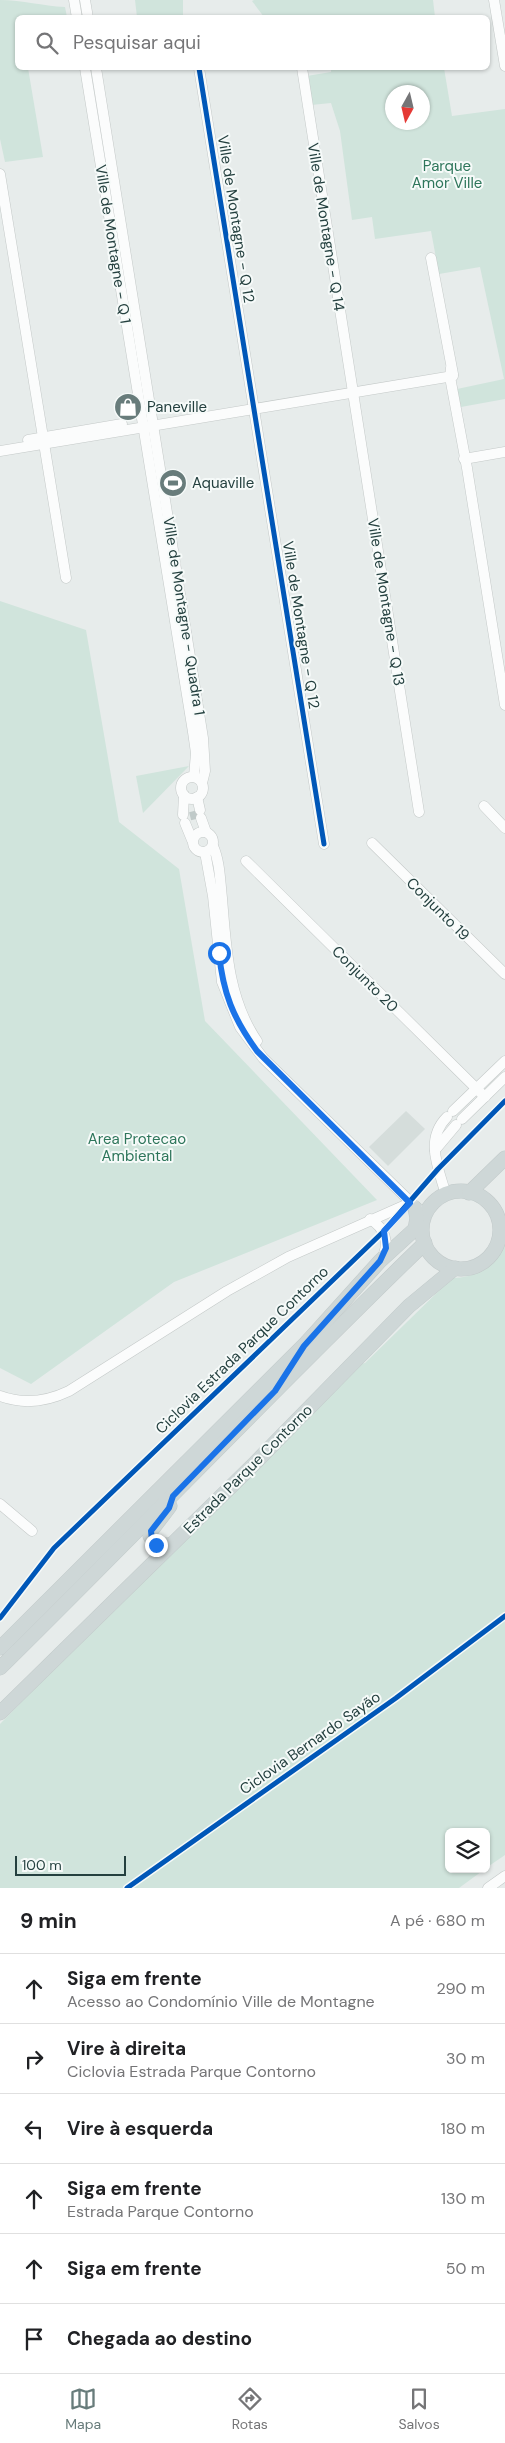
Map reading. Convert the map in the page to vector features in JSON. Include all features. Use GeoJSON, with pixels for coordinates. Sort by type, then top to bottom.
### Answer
{"type":"FeatureCollection","features":[{"type":"Feature","properties":{"kind":"main road"},"geometry":{"type":"LineString","coordinates":[[468,1193],[505,1158]]}},
{"type":"Feature","properties":{"kind":"main road"},"geometry":{"type":"LineString","coordinates":[[468,1193],[482,1198],[492,1207],[502,1226],[496,1248],[486,1260],[471,1268],[455,1268],[436,1260],[425,1243],[417,1209],[434,1204],[446,1195],[468,1193]]}},
{"type":"Feature","properties":{"kind":"main road"},"geometry":{"type":"LineString","coordinates":[[275,1391],[294,1359],[313,1336],[380,1261],[415,1229],[418,1218],[417,1209]]}},
{"type":"Feature","properties":{"kind":"main road"},"geometry":{"type":"LineString","coordinates":[[0,1668],[425,1243]]}},
{"type":"Feature","properties":{"kind":"main road","name":"Estrada Parque Contorno"},"geometry":{"type":"LineString","coordinates":[[0,1713],[255,1464],[409,1306],[455,1268]]}},
{"type":"Feature","properties":{"kind":"main road"},"geometry":{"type":"LineString","coordinates":[[0,1648],[313,1336]]}},
{"type":"Feature","properties":{"kind":"main road"},"geometry":{"type":"LineString","coordinates":[[170,1545],[156,1545],[150,1536],[151,1531],[169,1508],[173,1496]]}},
{"type":"Feature","properties":{"kind":"street"},"geometry":{"type":"LineString","coordinates":[[74,0],[76,15]]}},
{"type":"Feature","properties":{"kind":"street"},"geometry":{"type":"LineString","coordinates":[[85,0],[88,15]]}},
{"type":"Feature","properties":{"kind":"street"},"geometry":{"type":"LineString","coordinates":[[494,0],[505,66]]}},
{"type":"Feature","properties":{"kind":"street","name":"Ville de Montagne - Q 1"},"geometry":{"type":"LineString","coordinates":[[84,70],[123,304],[149,424]]}},
{"type":"Feature","properties":{"kind":"street","name":"Ville de Montagne - Q 1"},"geometry":{"type":"LineString","coordinates":[[96,70],[134,302],[149,424]]}},
{"type":"Feature","properties":{"kind":"street","name":"Ville de Montagne - Q 12"},"geometry":{"type":"LineString","coordinates":[[199,70],[324,844]]}},
{"type":"Feature","properties":{"kind":"street","name":"Ville de Montagne - Q 14"},"geometry":{"type":"LineString","coordinates":[[302,70],[352,390]]}},
{"type":"Feature","properties":{"kind":"street"},"geometry":{"type":"LineString","coordinates":[[91,111],[103,110]]}},
{"type":"Feature","properties":{"kind":"street"},"geometry":{"type":"LineString","coordinates":[[0,174],[66,578]]}},
{"type":"Feature","properties":{"kind":"street"},"geometry":{"type":"LineString","coordinates":[[431,258],[467,463],[505,704]]}},
{"type":"Feature","properties":{"kind":"street"},"geometry":{"type":"LineString","coordinates":[[123,304],[134,302]]}},
{"type":"Feature","properties":{"kind":"street"},"geometry":{"type":"LineString","coordinates":[[0,451],[44,441],[451,373]]}},
{"type":"Feature","properties":{"kind":"street","name":"Ville de Montagne - Q 13"},"geometry":{"type":"LineString","coordinates":[[352,390],[419,812]]}},
{"type":"Feature","properties":{"kind":"street","name":"Ville de Montagne - Quadra 1"},"geometry":{"type":"LineString","coordinates":[[149,424],[187,668],[198,780]]}},
{"type":"Feature","properties":{"kind":"street"},"geometry":{"type":"LineString","coordinates":[[0,444],[44,441]]}},
{"type":"Feature","properties":{"kind":"street"},"geometry":{"type":"LineString","coordinates":[[467,463],[505,452]]}},
{"type":"Feature","properties":{"kind":"street"},"geometry":{"type":"LineString","coordinates":[[467,463],[505,459]]}},
{"type":"Feature","properties":{"kind":"street"},"geometry":{"type":"LineString","coordinates":[[203,832],[191,797],[181,788],[183,782],[198,780],[202,792],[191,797],[184,819],[197,851],[209,849]]}},
{"type":"Feature","properties":{"kind":"street"},"geometry":{"type":"LineString","coordinates":[[484,806],[505,828]]}},
{"type":"Feature","properties":{"kind":"street"},"geometry":{"type":"LineString","coordinates":[[192,840],[197,833],[203,832],[211,836],[209,849],[219,866],[226,940],[235,997],[255,1038],[278,1070],[417,1209]]}},
{"type":"Feature","properties":{"kind":"street","name":"Conjunto 19"},"geometry":{"type":"LineString","coordinates":[[372,843],[505,974]]}},
{"type":"Feature","properties":{"kind":"street","name":"Conjunto 20"},"geometry":{"type":"LineString","coordinates":[[246,861],[485,1097]]}},
{"type":"Feature","properties":{"kind":"street"},"geometry":{"type":"LineString","coordinates":[[446,1195],[434,1151],[438,1128],[505,1060]]}},
{"type":"Feature","properties":{"kind":"street"},"geometry":{"type":"LineString","coordinates":[[434,1151],[459,1122],[505,1078]]}},
{"type":"Feature","properties":{"kind":"street"},"geometry":{"type":"LineString","coordinates":[[0,1396],[32,1402],[46,1400],[69,1391],[227,1291],[288,1258],[370,1220],[417,1209]]}},
{"type":"Feature","properties":{"kind":"street"},"geometry":{"type":"LineString","coordinates":[[370,1220],[379,1224],[386,1239],[386,1248],[380,1261]]}},
{"type":"Feature","properties":{"kind":"street"},"geometry":{"type":"LineString","coordinates":[[0,1504],[32,1531]]}},
{"type":"Feature","properties":{"kind":"street"},"geometry":{"type":"LineString","coordinates":[[488,1888],[505,1876]]}},
{"type":"Feature","properties":{"kind":"shaded area"},"geometry":{"type":"Polygon","coordinates":[[[406,1111],[425,1129],[388,1166],[369,1147],[406,1111]]]}},
{"type":"Feature","properties":{"kind":"green space"},"geometry":{"type":"Polygon","coordinates":[[[0,0],[65,7],[67,15],[15,15],[15,70],[28,70],[43,157],[5,162],[0,139],[0,0]]]}},
{"type":"Feature","properties":{"kind":"green space"},"geometry":{"type":"Polygon","coordinates":[[[135,0],[183,0],[183,15],[137,15],[135,0]]]}},
{"type":"Feature","properties":{"kind":"green space"},"geometry":{"type":"Polygon","coordinates":[[[433,0],[435,15],[262,15],[252,1],[433,0]]]}},
{"type":"Feature","properties":{"kind":"green space","name":"Parque Amor Ville"},"geometry":{"type":"Polygon","coordinates":[[[331,70],[444,70],[452,116],[505,109],[505,399],[461,407],[457,389],[504,379],[480,267],[439,274],[431,231],[375,239],[372,217],[352,220],[340,131],[331,103],[311,105],[307,76],[331,72],[331,70]]]}},
{"type":"Feature","properties":{"kind":"green space","name":"Area Protecao Ambiental"},"geometry":{"type":"Polygon","coordinates":[[[0,601],[86,630],[119,822],[179,869],[205,1021],[377,1200],[174,1282],[31,1384],[0,1368],[0,601]]]}},
{"type":"Feature","properties":{"kind":"green space"},"geometry":{"type":"Polygon","coordinates":[[[189,766],[143,813],[136,776],[189,766]]]}},
{"type":"Feature","properties":{"kind":"green space"},"geometry":{"type":"Polygon","coordinates":[[[505,1243],[505,1855],[490,1865],[490,1828],[445,1828],[445,1873],[480,1873],[459,1888],[0,1888],[0,1724],[351,1366],[365,1363],[452,1278],[477,1273],[491,1264],[505,1243]]]}},
{"type":"Feature","properties":{"kind":"tunnel"},"geometry":{"type":"LineString","coordinates":[[194,811],[196,819]]}},
{"type":"Feature","properties":{"kind":"cycle path"},"geometry":{"type":"LineString","coordinates":[[199,70],[324,844]]}},
{"type":"Feature","properties":{"kind":"cycle path","name":"Ciclovia Estrada Parque Contorno"},"geometry":{"type":"LineString","coordinates":[[0,1618],[54,1548],[384,1231],[438,1169],[505,1101]]}},
{"type":"Feature","properties":{"kind":"cycle path","name":"Ciclovia Bernardo Sayão"},"geometry":{"type":"LineString","coordinates":[[127,1888],[396,1698],[505,1616]]}},
{"type":"Feature","properties":{"kind":"place","name":"Paneville"},"geometry":{"type":"Point","coordinates":[128,407]}},
{"type":"Feature","properties":{"kind":"place","name":"Aquaville"},"geometry":{"type":"Point","coordinates":[173,483]}},
{"type":"Feature","properties":{"kind":"route"},"geometry":{"type":"LineString","coordinates":[[156,1545],[150,1536],[151,1531],[169,1508],[173,1496],[197,1469],[275,1391],[304,1346],[380,1261],[386,1248],[384,1231],[410,1203],[257,1051],[240,1027],[230,1006],[222,982],[219,953]]}}]}
